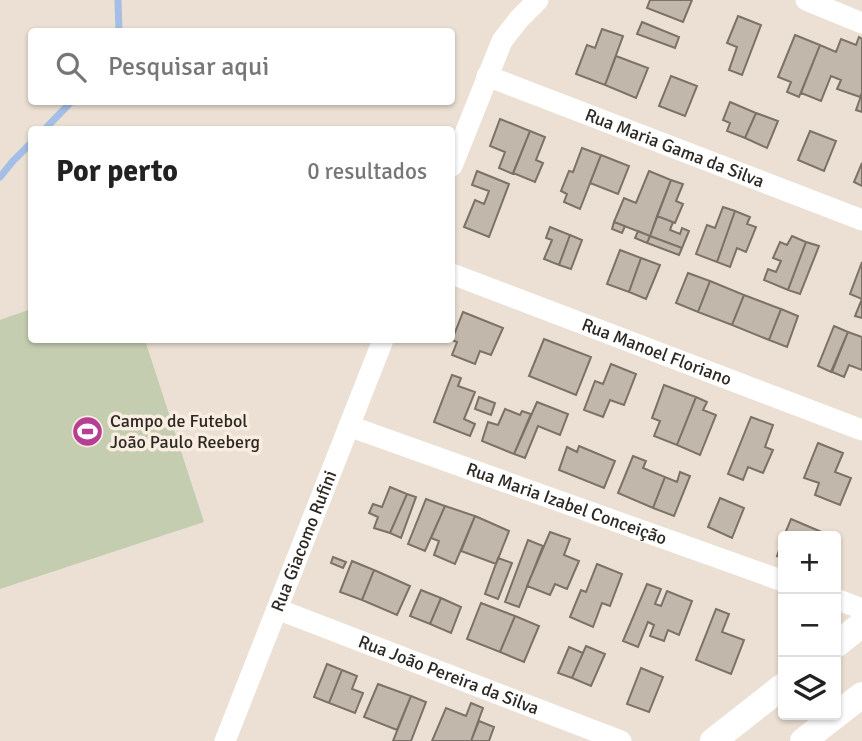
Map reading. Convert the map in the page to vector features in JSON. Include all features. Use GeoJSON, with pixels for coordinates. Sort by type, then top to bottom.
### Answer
{"type":"FeatureCollection","features":[{"type":"Feature","properties":{"kind":"street"},"geometry":{"type":"LineString","coordinates":[[455,158],[502,41],[538,0]]}},
{"type":"Feature","properties":{"kind":"street"},"geometry":{"type":"LineString","coordinates":[[806,0],[862,23]]}},
{"type":"Feature","properties":{"kind":"street","name":"Rua Maria Gama da Silva"},"geometry":{"type":"LineString","coordinates":[[487,76],[862,220]]}},
{"type":"Feature","properties":{"kind":"street","name":"Rua Manoel Floriano"},"geometry":{"type":"LineString","coordinates":[[455,275],[862,430]]}},
{"type":"Feature","properties":{"kind":"street","name":"Rua Giacomo Rufini"},"geometry":{"type":"LineString","coordinates":[[225,741],[382,343]]}},
{"type":"Feature","properties":{"kind":"street","name":"Rua Maria Izabel Conceição"},"geometry":{"type":"LineString","coordinates":[[349,426],[778,579]]}},
{"type":"Feature","properties":{"kind":"street"},"geometry":{"type":"LineString","coordinates":[[841,601],[862,609]]}},
{"type":"Feature","properties":{"kind":"street","name":"Rua João Pereira da Silva"},"geometry":{"type":"LineString","coordinates":[[277,609],[621,741]]}},
{"type":"Feature","properties":{"kind":"street"},"geometry":{"type":"LineString","coordinates":[[841,641],[862,624]]}},
{"type":"Feature","properties":{"kind":"street"},"geometry":{"type":"LineString","coordinates":[[713,741],[778,690]]}},
{"type":"Feature","properties":{"kind":"street"},"geometry":{"type":"LineString","coordinates":[[803,741],[862,695]]}},
{"type":"Feature","properties":{"kind":"green space","name":"Campo de Futebol João Paulo Reeberg"},"geometry":{"type":"Polygon","coordinates":[[[28,310],[28,343],[146,343],[204,522],[0,589],[0,320],[28,310]]]}},
{"type":"Feature","properties":{"kind":"building"},"geometry":{"type":"Polygon","coordinates":[[[650,0],[692,0],[683,22],[647,8],[650,0]]]}},
{"type":"Feature","properties":{"kind":"building"},"geometry":{"type":"Polygon","coordinates":[[[738,16],[761,25],[742,75],[729,70],[737,47],[727,43],[738,16]]]}},
{"type":"Feature","properties":{"kind":"building"},"geometry":{"type":"Polygon","coordinates":[[[642,22],[679,37],[675,48],[637,34],[642,22]]]}},
{"type":"Feature","properties":{"kind":"building"},"geometry":{"type":"Polygon","coordinates":[[[602,29],[623,36],[605,85],[576,74],[587,45],[595,48],[602,29]]]}},
{"type":"Feature","properties":{"kind":"building"},"geometry":{"type":"Polygon","coordinates":[[[795,35],[820,45],[799,97],[787,92],[791,82],[778,77],[795,35]]]}},
{"type":"Feature","properties":{"kind":"building"},"geometry":{"type":"Polygon","coordinates":[[[859,37],[862,39],[860,97],[837,89],[841,80],[831,76],[821,101],[801,93],[820,45],[836,52],[841,39],[856,45],[859,37]]]}},
{"type":"Feature","properties":{"kind":"building"},"geometry":{"type":"Polygon","coordinates":[[[616,56],[648,68],[636,98],[605,85],[616,56]]]}},
{"type":"Feature","properties":{"kind":"building"},"geometry":{"type":"Polygon","coordinates":[[[671,76],[697,86],[685,116],[659,106],[671,76]]]}},
{"type":"Feature","properties":{"kind":"building"},"geometry":{"type":"Polygon","coordinates":[[[862,93],[862,112],[856,110],[862,93]]]}},
{"type":"Feature","properties":{"kind":"building"},"geometry":{"type":"Polygon","coordinates":[[[730,102],[756,113],[745,138],[727,131],[730,123],[723,120],[730,102]]]}},
{"type":"Feature","properties":{"kind":"building"},"geometry":{"type":"Polygon","coordinates":[[[756,113],[778,121],[767,148],[745,138],[756,113]]]}},
{"type":"Feature","properties":{"kind":"building"},"geometry":{"type":"Polygon","coordinates":[[[500,119],[530,131],[513,174],[499,168],[505,152],[490,146],[500,119]]]}},
{"type":"Feature","properties":{"kind":"building"},"geometry":{"type":"Polygon","coordinates":[[[530,131],[545,137],[536,160],[543,163],[535,182],[513,173],[530,131]]]}},
{"type":"Feature","properties":{"kind":"building"},"geometry":{"type":"Polygon","coordinates":[[[810,131],[836,141],[824,171],[798,160],[810,131]]]}},
{"type":"Feature","properties":{"kind":"building"},"geometry":{"type":"Polygon","coordinates":[[[582,148],[601,155],[580,209],[564,202],[567,194],[561,191],[569,171],[573,172],[582,148]]]}},
{"type":"Feature","properties":{"kind":"building"},"geometry":{"type":"Polygon","coordinates":[[[601,155],[629,166],[618,194],[590,183],[601,155]]]}},
{"type":"Feature","properties":{"kind":"building"},"geometry":{"type":"Polygon","coordinates":[[[862,163],[862,186],[854,182],[862,163]]]}},
{"type":"Feature","properties":{"kind":"building"},"geometry":{"type":"Polygon","coordinates":[[[477,171],[509,184],[489,237],[464,227],[475,200],[484,204],[489,191],[472,185],[477,171]]]}},
{"type":"Feature","properties":{"kind":"building"},"geometry":{"type":"Polygon","coordinates":[[[649,171],[671,180],[650,236],[614,222],[624,198],[636,203],[649,171]]]}},
{"type":"Feature","properties":{"kind":"building"},"geometry":{"type":"Polygon","coordinates":[[[671,180],[683,184],[676,201],[683,204],[675,223],[657,216],[671,180]]]}},
{"type":"Feature","properties":{"kind":"building"},"geometry":{"type":"Polygon","coordinates":[[[723,207],[735,211],[717,262],[696,254],[707,225],[715,228],[723,207]]]}},
{"type":"Feature","properties":{"kind":"building"},"geometry":{"type":"Polygon","coordinates":[[[735,211],[750,217],[747,224],[756,227],[746,252],[737,248],[730,267],[717,262],[735,211]]]}},
{"type":"Feature","properties":{"kind":"building"},"geometry":{"type":"Polygon","coordinates":[[[657,216],[673,222],[670,230],[680,234],[682,228],[689,231],[682,248],[650,236],[657,216]]]}},
{"type":"Feature","properties":{"kind":"building"},"geometry":{"type":"Polygon","coordinates":[[[614,222],[625,226],[622,233],[612,229],[614,222]]]}},
{"type":"Feature","properties":{"kind":"building"},"geometry":{"type":"Polygon","coordinates":[[[550,227],[570,235],[559,265],[544,259],[552,240],[546,238],[550,227]]]}},
{"type":"Feature","properties":{"kind":"building"},"geometry":{"type":"Polygon","coordinates":[[[638,231],[650,236],[647,243],[635,238],[638,231]]]}},
{"type":"Feature","properties":{"kind":"building"},"geometry":{"type":"Polygon","coordinates":[[[570,235],[582,240],[571,269],[559,265],[570,235]]]}},
{"type":"Feature","properties":{"kind":"building"},"geometry":{"type":"Polygon","coordinates":[[[650,236],[682,248],[679,255],[647,243],[650,236]]]}},
{"type":"Feature","properties":{"kind":"building"},"geometry":{"type":"Polygon","coordinates":[[[792,236],[806,242],[788,290],[764,280],[768,269],[776,272],[781,261],[773,258],[780,242],[787,245],[792,236]]]}},
{"type":"Feature","properties":{"kind":"building"},"geometry":{"type":"Polygon","coordinates":[[[806,242],[819,246],[800,294],[788,290],[806,242]]]}},
{"type":"Feature","properties":{"kind":"building"},"geometry":{"type":"Polygon","coordinates":[[[620,250],[641,258],[629,292],[607,284],[620,250]]]}},
{"type":"Feature","properties":{"kind":"building"},"geometry":{"type":"Polygon","coordinates":[[[641,258],[660,265],[646,299],[629,292],[641,258]]]}},
{"type":"Feature","properties":{"kind":"building"},"geometry":{"type":"Polygon","coordinates":[[[862,262],[862,299],[850,294],[862,262]]]}},
{"type":"Feature","properties":{"kind":"building"},"geometry":{"type":"Polygon","coordinates":[[[688,273],[710,281],[698,312],[676,303],[688,273]]]}},
{"type":"Feature","properties":{"kind":"building"},"geometry":{"type":"Polygon","coordinates":[[[710,281],[744,295],[732,325],[698,312],[710,281]]]}},
{"type":"Feature","properties":{"kind":"building"},"geometry":{"type":"Polygon","coordinates":[[[744,295],[781,309],[769,340],[732,325],[744,295]]]}},
{"type":"Feature","properties":{"kind":"building"},"geometry":{"type":"Polygon","coordinates":[[[862,299],[862,318],[855,316],[862,299]]]}},
{"type":"Feature","properties":{"kind":"building"},"geometry":{"type":"Polygon","coordinates":[[[781,309],[798,316],[787,347],[769,340],[781,309]]]}},
{"type":"Feature","properties":{"kind":"building"},"geometry":{"type":"Polygon","coordinates":[[[463,312],[503,328],[491,355],[480,351],[475,364],[452,355],[457,342],[455,332],[463,312]]]}},
{"type":"Feature","properties":{"kind":"building"},"geometry":{"type":"Polygon","coordinates":[[[834,326],[848,332],[831,372],[818,366],[834,326]]]}},
{"type":"Feature","properties":{"kind":"building"},"geometry":{"type":"Polygon","coordinates":[[[848,332],[862,337],[862,370],[849,365],[844,377],[832,372],[848,332]]]}},
{"type":"Feature","properties":{"kind":"building"},"geometry":{"type":"Polygon","coordinates":[[[544,339],[591,357],[576,395],[529,376],[544,339]]]}},
{"type":"Feature","properties":{"kind":"building"},"geometry":{"type":"Polygon","coordinates":[[[611,364],[636,374],[624,405],[610,400],[603,417],[584,410],[595,381],[603,384],[611,364]]]}},
{"type":"Feature","properties":{"kind":"building"},"geometry":{"type":"Polygon","coordinates":[[[452,375],[461,378],[458,386],[475,392],[464,419],[475,424],[470,436],[434,422],[452,375]]]}},
{"type":"Feature","properties":{"kind":"building"},"geometry":{"type":"Polygon","coordinates":[[[664,385],[696,397],[677,445],[654,436],[660,421],[652,418],[664,385]]]}},
{"type":"Feature","properties":{"kind":"building"},"geometry":{"type":"Polygon","coordinates":[[[479,397],[495,403],[491,415],[475,409],[479,397]]]}},
{"type":"Feature","properties":{"kind":"building"},"geometry":{"type":"Polygon","coordinates":[[[696,397],[707,402],[703,410],[716,415],[700,455],[677,445],[696,397]]]}},
{"type":"Feature","properties":{"kind":"building"},"geometry":{"type":"Polygon","coordinates":[[[537,402],[568,414],[560,435],[538,426],[525,458],[514,454],[537,402]]]}},
{"type":"Feature","properties":{"kind":"building"},"geometry":{"type":"Polygon","coordinates":[[[505,409],[520,415],[522,411],[531,414],[514,454],[482,441],[488,422],[498,425],[505,409]]]}},
{"type":"Feature","properties":{"kind":"building"},"geometry":{"type":"Polygon","coordinates":[[[751,417],[773,425],[765,447],[773,450],[763,473],[748,467],[743,480],[728,474],[751,417]]]}},
{"type":"Feature","properties":{"kind":"building"},"geometry":{"type":"Polygon","coordinates":[[[818,443],[843,453],[835,472],[851,478],[840,505],[815,495],[819,483],[804,478],[818,443]]]}},
{"type":"Feature","properties":{"kind":"building"},"geometry":{"type":"Polygon","coordinates":[[[579,446],[615,461],[604,488],[559,470],[567,447],[577,452],[579,446]]]}},
{"type":"Feature","properties":{"kind":"building"},"geometry":{"type":"Polygon","coordinates":[[[633,456],[646,461],[643,468],[665,477],[653,508],[618,493],[633,456]]]}},
{"type":"Feature","properties":{"kind":"building"},"geometry":{"type":"Polygon","coordinates":[[[680,472],[690,476],[674,516],[653,508],[665,477],[677,482],[680,472]]]}},
{"type":"Feature","properties":{"kind":"building"},"geometry":{"type":"Polygon","coordinates":[[[390,487],[407,494],[390,533],[374,528],[378,517],[369,513],[373,504],[382,507],[390,487]]]}},
{"type":"Feature","properties":{"kind":"building"},"geometry":{"type":"Polygon","coordinates":[[[407,494],[416,497],[401,538],[390,533],[407,494]]]}},
{"type":"Feature","properties":{"kind":"building"},"geometry":{"type":"Polygon","coordinates":[[[720,498],[744,508],[732,538],[708,527],[720,498]]]}},
{"type":"Feature","properties":{"kind":"building"},"geometry":{"type":"Polygon","coordinates":[[[426,499],[445,506],[425,551],[408,544],[426,499]]]}},
{"type":"Feature","properties":{"kind":"building"},"geometry":{"type":"Polygon","coordinates":[[[445,506],[475,516],[455,564],[434,555],[439,541],[431,538],[445,506]]]}},
{"type":"Feature","properties":{"kind":"building"},"geometry":{"type":"Polygon","coordinates":[[[475,516],[509,531],[496,564],[461,551],[475,516]]]}},
{"type":"Feature","properties":{"kind":"building"},"geometry":{"type":"Polygon","coordinates":[[[791,519],[819,531],[786,531],[791,519]]]}},
{"type":"Feature","properties":{"kind":"building"},"geometry":{"type":"Polygon","coordinates":[[[550,532],[570,539],[564,555],[579,561],[567,589],[555,584],[550,595],[527,586],[550,532]]]}},
{"type":"Feature","properties":{"kind":"building"},"geometry":{"type":"Polygon","coordinates":[[[528,540],[543,546],[519,607],[505,602],[528,540]]]}},
{"type":"Feature","properties":{"kind":"building"},"geometry":{"type":"Polygon","coordinates":[[[333,557],[346,562],[343,568],[331,563],[333,557]]]}},
{"type":"Feature","properties":{"kind":"building"},"geometry":{"type":"Polygon","coordinates":[[[498,558],[512,563],[498,599],[485,594],[498,558]]]}},
{"type":"Feature","properties":{"kind":"building"},"geometry":{"type":"Polygon","coordinates":[[[352,561],[374,570],[362,600],[340,592],[352,561]]]}},
{"type":"Feature","properties":{"kind":"building"},"geometry":{"type":"Polygon","coordinates":[[[597,564],[622,574],[610,606],[602,603],[593,627],[570,617],[581,590],[586,592],[597,564]]]}},
{"type":"Feature","properties":{"kind":"building"},"geometry":{"type":"Polygon","coordinates":[[[374,570],[410,586],[397,615],[362,600],[374,570]]]}},
{"type":"Feature","properties":{"kind":"building"},"geometry":{"type":"Polygon","coordinates":[[[647,584],[661,589],[655,604],[661,606],[667,591],[692,601],[679,635],[668,630],[664,641],[650,636],[654,625],[648,622],[638,647],[623,641],[647,584]]]}},
{"type":"Feature","properties":{"kind":"building"},"geometry":{"type":"Polygon","coordinates":[[[421,590],[441,598],[430,624],[410,616],[421,590]]]}},
{"type":"Feature","properties":{"kind":"building"},"geometry":{"type":"Polygon","coordinates":[[[441,598],[461,607],[451,633],[430,624],[441,598]]]}},
{"type":"Feature","properties":{"kind":"building"},"geometry":{"type":"Polygon","coordinates":[[[481,603],[515,616],[500,652],[467,639],[481,603]]]}},
{"type":"Feature","properties":{"kind":"building"},"geometry":{"type":"Polygon","coordinates":[[[716,609],[729,614],[722,632],[744,640],[731,674],[696,660],[716,609]]]}},
{"type":"Feature","properties":{"kind":"building"},"geometry":{"type":"Polygon","coordinates":[[[515,616],[539,626],[524,662],[500,652],[515,616]]]}},
{"type":"Feature","properties":{"kind":"building"},"geometry":{"type":"Polygon","coordinates":[[[586,646],[605,654],[591,686],[572,678],[586,646]]]}},
{"type":"Feature","properties":{"kind":"building"},"geometry":{"type":"Polygon","coordinates":[[[569,647],[583,653],[572,678],[558,673],[569,647]]]}},
{"type":"Feature","properties":{"kind":"building"},"geometry":{"type":"Polygon","coordinates":[[[327,664],[342,670],[329,703],[314,697],[327,664]]]}},
{"type":"Feature","properties":{"kind":"building"},"geometry":{"type":"Polygon","coordinates":[[[641,668],[663,677],[649,712],[627,704],[641,668]]]}},
{"type":"Feature","properties":{"kind":"building"},"geometry":{"type":"Polygon","coordinates":[[[342,670],[357,676],[352,689],[363,693],[355,713],[329,703],[342,670]]]}},
{"type":"Feature","properties":{"kind":"building"},"geometry":{"type":"Polygon","coordinates":[[[378,684],[411,696],[397,730],[364,717],[378,684]]]}},
{"type":"Feature","properties":{"kind":"building"},"geometry":{"type":"Polygon","coordinates":[[[411,696],[426,702],[411,741],[393,741],[411,696]]]}},
{"type":"Feature","properties":{"kind":"building"},"geometry":{"type":"Polygon","coordinates":[[[471,703],[483,708],[471,741],[432,741],[446,708],[466,716],[471,703]]]}},
{"type":"Feature","properties":{"kind":"building"},"geometry":{"type":"Polygon","coordinates":[[[479,721],[494,727],[489,741],[471,741],[479,721]]]}},
{"type":"Feature","properties":{"kind":"waterway"},"geometry":{"type":"LineString","coordinates":[[118,0],[119,28]]}},
{"type":"Feature","properties":{"kind":"waterway"},"geometry":{"type":"LineString","coordinates":[[48,126],[68,105]]}},
{"type":"Feature","properties":{"kind":"waterway"},"geometry":{"type":"LineString","coordinates":[[0,177],[28,146]]}},
{"type":"Feature","properties":{"kind":"place","name":"Campo de Futebol João Paulo Reeberg"},"geometry":{"type":"Point","coordinates":[87,431]}}]}
